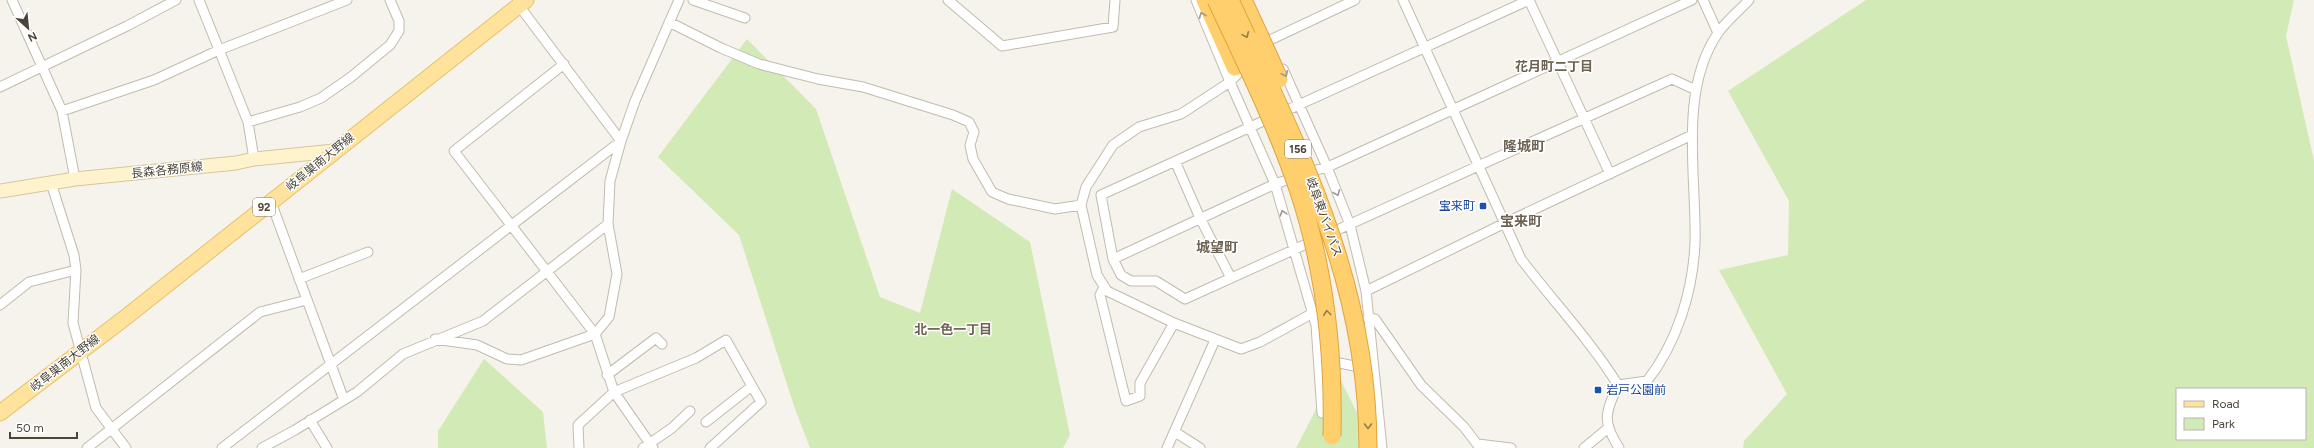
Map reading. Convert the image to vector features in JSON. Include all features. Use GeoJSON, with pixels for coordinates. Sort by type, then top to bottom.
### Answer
{"type":"FeatureCollection","features":[{"type":"Feature","properties":{"kind":"highway","name":"156"},"geometry":{"type":"LineString","coordinates":[[1205,0],[1233,75],[1300,222],[1312,264],[1321,277]]}},
{"type":"Feature","properties":{"kind":"highway","name":"岐阜東バイパス"},"geometry":{"type":"LineString","coordinates":[[1216,0],[1288,161],[1304,207],[1321,277],[1330,349],[1333,394],[1332,442]]}},
{"type":"Feature","properties":{"kind":"highway","name":"岐阜東バイパス"},"geometry":{"type":"LineString","coordinates":[[1230,0],[1311,179],[1338,254],[1352,304],[1364,375],[1368,414],[1368,448]]}},
{"type":"Feature","properties":{"kind":"highway","name":"156"},"geometry":{"type":"LineString","coordinates":[[1243,0],[1265,39],[1323,181],[1352,272],[1356,294],[1352,304]]}},
{"type":"Feature","properties":{"kind":"main road","name":"岐阜巣南大野線"},"geometry":{"type":"LineString","coordinates":[[2,407],[80,350],[271,202],[520,2]]}},
{"type":"Feature","properties":{"kind":"main road","name":"長森各務原線"},"geometry":{"type":"LineString","coordinates":[[0,191],[76,179],[236,163],[254,159],[334,150]]}},
{"type":"Feature","properties":{"kind":"street"},"geometry":{"type":"LineString","coordinates":[[12,0],[62,111],[76,179]]}},
{"type":"Feature","properties":{"kind":"street"},"geometry":{"type":"LineString","coordinates":[[0,87],[127,26],[176,0]]}},
{"type":"Feature","properties":{"kind":"street"},"geometry":{"type":"LineString","coordinates":[[199,0],[248,122],[254,159]]}},
{"type":"Feature","properties":{"kind":"street"},"geometry":{"type":"LineString","coordinates":[[62,111],[154,80],[219,50],[347,0]]}},
{"type":"Feature","properties":{"kind":"street"},"geometry":{"type":"LineString","coordinates":[[248,122],[300,107],[321,98],[351,77],[390,45],[399,31],[399,21],[390,0]]}},
{"type":"Feature","properties":{"kind":"street"},"geometry":{"type":"LineString","coordinates":[[435,339],[477,345],[506,359],[521,360],[595,334],[609,316],[617,274],[608,224],[610,181],[621,141],[635,101],[678,0]]}},
{"type":"Feature","properties":{"kind":"street"},"geometry":{"type":"LineString","coordinates":[[693,0],[745,18]]}},
{"type":"Feature","properties":{"kind":"street"},"geometry":{"type":"LineString","coordinates":[[948,0],[1002,46],[1113,27],[1115,0]]}},
{"type":"Feature","properties":{"kind":"street"},"geometry":{"type":"LineString","coordinates":[[1196,0],[1233,75],[1250,127],[1275,184],[1316,325],[1322,413]]}},
{"type":"Feature","properties":{"kind":"street"},"geometry":{"type":"LineString","coordinates":[[1252,0],[1265,39],[1299,105],[1327,167],[1350,224],[1366,291],[1382,448]]}},
{"type":"Feature","properties":{"kind":"street"},"geometry":{"type":"LineString","coordinates":[[1313,313],[1260,342],[1241,349],[1174,323],[1104,287],[1097,275],[1081,205],[1086,187],[1113,145],[1139,127],[1182,114],[1233,75],[1265,39],[1355,0]]}},
{"type":"Feature","properties":{"kind":"street"},"geometry":{"type":"LineString","coordinates":[[1402,0],[1521,259],[1548,295],[1590,344],[1618,385]]}},
{"type":"Feature","properties":{"kind":"street"},"geometry":{"type":"LineString","coordinates":[[1610,174],[1584,118],[1558,62],[1529,0],[1101,195],[1113,259],[1121,275],[1131,281],[1156,281],[1185,298],[1294,250],[1478,164],[1584,118],[1672,79],[1696,90]]}},
{"type":"Feature","properties":{"kind":"street"},"geometry":{"type":"LineString","coordinates":[[1113,259],[1275,184],[1327,167],[1692,0]]}},
{"type":"Feature","properties":{"kind":"street"},"geometry":{"type":"LineString","coordinates":[[1703,0],[1718,33]]}},
{"type":"Feature","properties":{"kind":"street"},"geometry":{"type":"LineString","coordinates":[[1618,385],[1640,384],[1647,381],[1653,374],[1672,341],[1691,284],[1695,243],[1692,135],[1696,90],[1707,56],[1718,33],[1747,1]]}},
{"type":"Feature","properties":{"kind":"street"},"geometry":{"type":"LineString","coordinates":[[520,2],[621,141]]}},
{"type":"Feature","properties":{"kind":"street"},"geometry":{"type":"LineString","coordinates":[[669,22],[721,48],[759,64],[818,79],[863,87],[954,115],[969,122],[974,132],[970,145],[973,159],[992,192],[1008,199],[1055,209],[1081,205]]}},
{"type":"Feature","properties":{"kind":"street"},"geometry":{"type":"LineString","coordinates":[[564,64],[454,151],[595,334],[607,376],[614,392],[649,446],[690,411]]}},
{"type":"Feature","properties":{"kind":"street"},"geometry":{"type":"LineString","coordinates":[[1366,291],[1505,223],[1692,135]]}},
{"type":"Feature","properties":{"kind":"street"},"geometry":{"type":"LineString","coordinates":[[222,448],[621,141]]}},
{"type":"Feature","properties":{"kind":"street"},"geometry":{"type":"LineString","coordinates":[[1175,161],[1200,218],[1231,278]]}},
{"type":"Feature","properties":{"kind":"street"},"geometry":{"type":"LineString","coordinates":[[51,183],[74,255],[76,270],[73,324],[96,408],[126,448]]}},
{"type":"Feature","properties":{"kind":"street"},"geometry":{"type":"LineString","coordinates":[[271,202],[344,400]]}},
{"type":"Feature","properties":{"kind":"street"},"geometry":{"type":"LineString","coordinates":[[262,448],[344,400],[366,385],[403,354],[435,339],[483,320],[546,270],[608,224]]}},
{"type":"Feature","properties":{"kind":"street"},"geometry":{"type":"LineString","coordinates":[[299,279],[368,252]]}},
{"type":"Feature","properties":{"kind":"street"},"geometry":{"type":"LineString","coordinates":[[0,305],[29,282],[76,270]]}},
{"type":"Feature","properties":{"kind":"street"},"geometry":{"type":"LineString","coordinates":[[1104,287],[1100,296],[1126,401],[1140,396],[1140,383],[1174,323]]}},
{"type":"Feature","properties":{"kind":"street"},"geometry":{"type":"LineString","coordinates":[[87,448],[260,312],[307,300]]}},
{"type":"Feature","properties":{"kind":"street"},"geometry":{"type":"LineString","coordinates":[[1368,318],[1375,319],[1421,384],[1479,446],[1511,448]]}},
{"type":"Feature","properties":{"kind":"street"},"geometry":{"type":"LineString","coordinates":[[607,376],[656,338],[662,344]]}},
{"type":"Feature","properties":{"kind":"street"},"geometry":{"type":"LineString","coordinates":[[579,448],[578,425],[614,392],[696,358],[726,340],[761,402],[710,448]]}},
{"type":"Feature","properties":{"kind":"street"},"geometry":{"type":"LineString","coordinates":[[1167,448],[1215,340]]}},
{"type":"Feature","properties":{"kind":"street"},"geometry":{"type":"LineString","coordinates":[[1319,359],[1373,369]]}},
{"type":"Feature","properties":{"kind":"street"},"geometry":{"type":"LineString","coordinates":[[1618,385],[1608,407],[1607,429],[1619,448]]}},
{"type":"Feature","properties":{"kind":"street"},"geometry":{"type":"LineString","coordinates":[[706,422],[752,386]]}},
{"type":"Feature","properties":{"kind":"street"},"geometry":{"type":"LineString","coordinates":[[310,420],[327,448]]}},
{"type":"Feature","properties":{"kind":"street"},"geometry":{"type":"LineString","coordinates":[[1584,448],[1607,429]]}},
{"type":"Feature","properties":{"kind":"street"},"geometry":{"type":"LineString","coordinates":[[1175,432],[1200,448]]}},
{"type":"Feature","properties":{"kind":"green space"},"geometry":{"type":"Polygon","coordinates":[[[1866,0],[2294,0],[2286,36],[2314,161],[2314,448],[1743,448],[1744,441],[1787,394],[1719,270],[1788,255],[1789,201],[1728,91],[1866,0]]]}},
{"type":"Feature","properties":{"kind":"green space"},"geometry":{"type":"Polygon","coordinates":[[[747,39],[816,109],[880,297],[920,313],[952,189],[1030,242],[1070,435],[1063,448],[810,448],[794,406],[739,235],[658,157],[747,39]]]}},
{"type":"Feature","properties":{"kind":"green space"},"geometry":{"type":"Polygon","coordinates":[[[484,359],[543,412],[547,448],[438,448],[438,431],[484,359]]]}},
{"type":"Feature","properties":{"kind":"green space"},"geometry":{"type":"Polygon","coordinates":[[[1336,371],[1375,448],[1296,448],[1336,371]]]}},
{"type":"Feature","properties":{"kind":"place","name":"宝来町"},"geometry":{"type":"Point","coordinates":[1483,206]}},
{"type":"Feature","properties":{"kind":"place","name":"岩戸公園前"},"geometry":{"type":"Point","coordinates":[1598,390]}},
{"type":"Feature","properties":{"kind":"district","name":"花月町二丁目"},"geometry":{"type":"Point","coordinates":[1554,66]}},
{"type":"Feature","properties":{"kind":"district","name":"隆城町"},"geometry":{"type":"Point","coordinates":[1524,146]}},
{"type":"Feature","properties":{"kind":"district","name":"宝来町"},"geometry":{"type":"Point","coordinates":[1521,221]}},
{"type":"Feature","properties":{"kind":"district","name":"城望町"},"geometry":{"type":"Point","coordinates":[1217,247]}},
{"type":"Feature","properties":{"kind":"district","name":"北一色一丁目"},"geometry":{"type":"Point","coordinates":[953,329]}}]}
